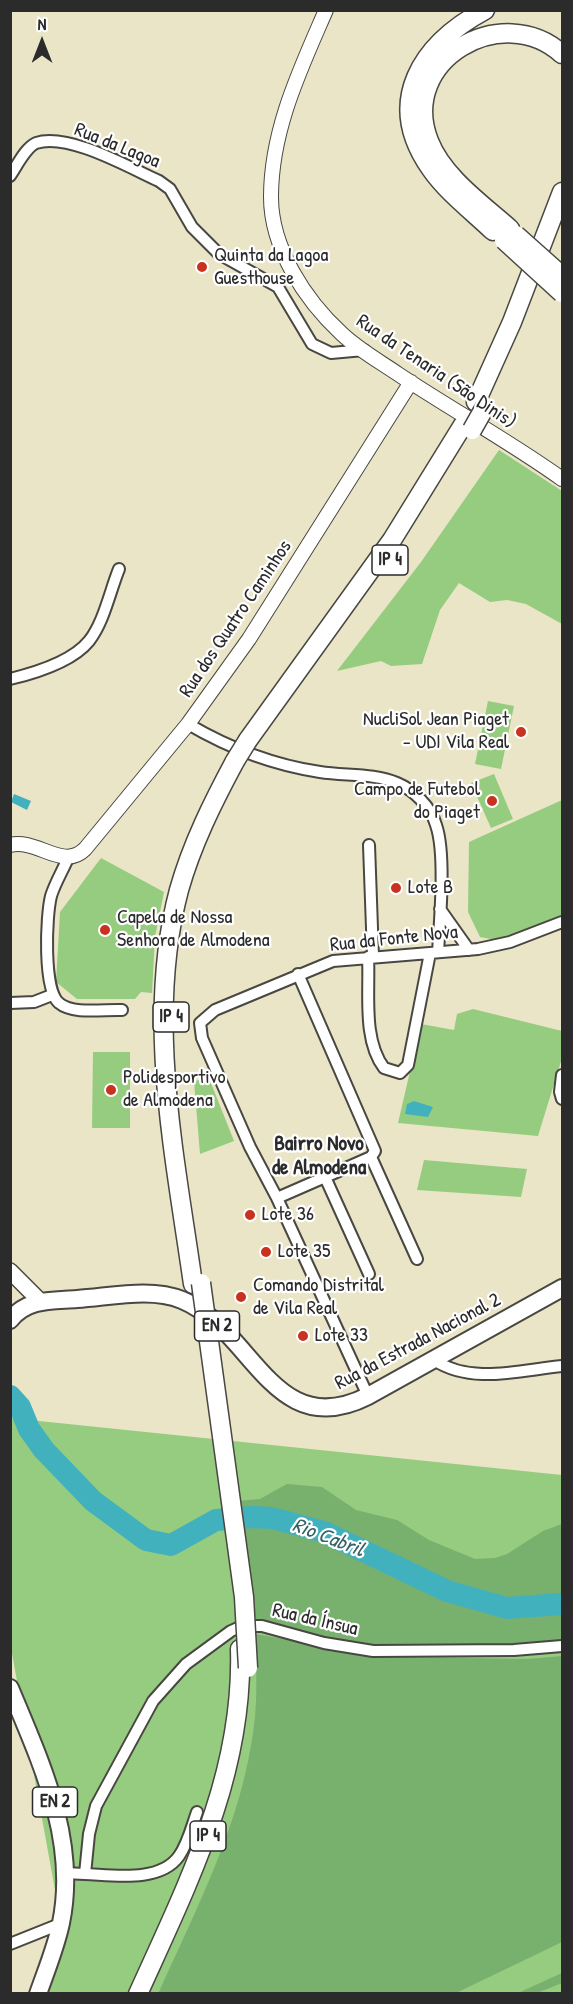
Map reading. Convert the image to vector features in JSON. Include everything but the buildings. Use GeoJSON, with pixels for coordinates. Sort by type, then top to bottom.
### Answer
{"type":"FeatureCollection","features":[{"type":"Feature","properties":{"kind":"highway"},"geometry":{"type":"LineString","coordinates":[[485,10],[450,31],[422,63],[413,87],[411,120],[416,141],[430,168],[447,188],[562,276]]}},
{"type":"Feature","properties":{"kind":"highway"},"geometry":{"type":"LineString","coordinates":[[562,54],[545,39],[531,33],[497,28],[464,37],[438,63],[428,83],[424,107],[429,142],[450,173],[562,293]]}},
{"type":"Feature","properties":{"kind":"highway"},"geometry":{"type":"LineString","coordinates":[[512,322],[528,267],[562,176]]}},
{"type":"Feature","properties":{"kind":"highway","name":"IP 4"},"geometry":{"type":"LineString","coordinates":[[480,404],[562,192]]}},
{"type":"Feature","properties":{"kind":"highway","name":"IP 4"},"geometry":{"type":"LineString","coordinates":[[138,1994],[204,1848],[223,1790],[244,1668],[177,1112],[171,1037],[172,985],[181,928],[201,858],[241,762],[468,428],[518,334],[562,220]]}},
{"type":"Feature","properties":{"kind":"highway","name":"IP 4"},"geometry":{"type":"LineString","coordinates":[[148,1994],[207,1864],[226,1812],[243,1735],[243,1587],[197,1283]]}},
{"type":"Feature","properties":{"kind":"main road"},"geometry":{"type":"LineString","coordinates":[[10,1271],[41,1302]]}},
{"type":"Feature","properties":{"kind":"main road","name":"Rua da Estrada Nacional 2"},"geometry":{"type":"LineString","coordinates":[[10,1320],[22,1309],[41,1302],[148,1295],[176,1298],[207,1316],[273,1383],[297,1401],[315,1408],[334,1409],[368,1396],[562,1288]]}},
{"type":"Feature","properties":{"kind":"main road","name":"EN 2"},"geometry":{"type":"LineString","coordinates":[[10,1688],[54,1800],[61,1831],[64,1873],[60,1924],[38,1994]]}},
{"type":"Feature","properties":{"kind":"street","name":"Rua da Tenaria (São Dinis)"},"geometry":{"type":"LineString","coordinates":[[326,10],[294,86],[280,129],[272,185],[273,214],[285,254],[306,292],[333,326],[411,382],[562,479]]}},
{"type":"Feature","properties":{"kind":"street","name":"Rua da Lagoa"},"geometry":{"type":"LineString","coordinates":[[10,176],[28,148],[36,143],[48,142],[79,146],[159,181],[170,189],[192,227],[219,254],[278,287],[312,344],[331,353],[364,350]]}},
{"type":"Feature","properties":{"kind":"street","name":"Rua dos Quatro Caminhos"},"geometry":{"type":"LineString","coordinates":[[68,858],[80,854],[85,849],[188,724],[295,569],[411,382]]}},
{"type":"Feature","properties":{"kind":"street"},"geometry":{"type":"LineString","coordinates":[[10,680],[63,660],[85,645],[94,631],[119,569]]}},
{"type":"Feature","properties":{"kind":"street"},"geometry":{"type":"LineString","coordinates":[[188,724],[230,747],[269,760],[317,772],[389,780],[409,789],[426,807],[438,828],[440,909],[434,952],[408,1065],[400,1073],[384,1068],[375,1049],[371,1030],[369,845]]}},
{"type":"Feature","properties":{"kind":"street"},"geometry":{"type":"LineString","coordinates":[[10,845],[28,845],[68,858],[51,898],[48,960],[52,994],[57,1002],[66,1007],[122,1010]]}},
{"type":"Feature","properties":{"kind":"street"},"geometry":{"type":"LineString","coordinates":[[440,909],[473,949]]}},
{"type":"Feature","properties":{"kind":"street","name":"Rua da Fonte Nova"},"geometry":{"type":"LineString","coordinates":[[277,1198],[250,1147],[206,1048],[200,1029],[202,1020],[215,1010],[333,961],[370,956],[473,949],[510,942],[562,922]]}},
{"type":"Feature","properties":{"kind":"street"},"geometry":{"type":"LineString","coordinates":[[298,974],[375,1149],[371,1157],[277,1198],[368,1396]]}},
{"type":"Feature","properties":{"kind":"street"},"geometry":{"type":"LineString","coordinates":[[10,1003],[34,1002],[52,994]]}},
{"type":"Feature","properties":{"kind":"street"},"geometry":{"type":"LineString","coordinates":[[562,1075],[560,1092],[562,1099]]}},
{"type":"Feature","properties":{"kind":"street"},"geometry":{"type":"LineString","coordinates":[[371,1157],[417,1259]]}},
{"type":"Feature","properties":{"kind":"street"},"geometry":{"type":"LineString","coordinates":[[325,1177],[369,1274]]}},
{"type":"Feature","properties":{"kind":"street"},"geometry":{"type":"LineString","coordinates":[[434,1360],[466,1375],[562,1366]]}},
{"type":"Feature","properties":{"kind":"street","name":"Rua da Ínsua"},"geometry":{"type":"LineString","coordinates":[[85,1874],[89,1834],[96,1806],[153,1701],[186,1664],[231,1631],[242,1626],[262,1626],[324,1643],[374,1651],[513,1650],[562,1646]]}},
{"type":"Feature","properties":{"kind":"street"},"geometry":{"type":"LineString","coordinates":[[64,1873],[139,1875],[169,1866],[183,1849],[197,1812]]}},
{"type":"Feature","properties":{"kind":"street"},"geometry":{"type":"LineString","coordinates":[[10,1944],[60,1924]]}},
{"type":"Feature","properties":{"kind":"green space"},"geometry":{"type":"Polygon","coordinates":[[[499,450],[562,491],[562,624],[526,604],[507,600],[490,602],[459,583],[440,610],[422,664],[391,666],[381,661],[337,671],[421,562],[499,450]]]}},
{"type":"Feature","properties":{"kind":"green space"},"geometry":{"type":"Polygon","coordinates":[[[488,701],[514,706],[501,769],[475,764],[488,701]]]}},
{"type":"Feature","properties":{"kind":"green space","name":"Campo de Futebol do Piaget"},"geometry":{"type":"Polygon","coordinates":[[[494,774],[513,819],[491,828],[471,783],[494,774]]]}},
{"type":"Feature","properties":{"kind":"green space"},"geometry":{"type":"Polygon","coordinates":[[[562,800],[562,917],[496,940],[480,937],[468,912],[469,842],[562,800]]]}},
{"type":"Feature","properties":{"kind":"green space"},"geometry":{"type":"Polygon","coordinates":[[[101,858],[164,892],[155,937],[152,993],[141,992],[135,999],[77,999],[56,982],[60,912],[101,858]]]}},
{"type":"Feature","properties":{"kind":"green space"},"geometry":{"type":"Polygon","coordinates":[[[473,1009],[562,1031],[562,1058],[538,1136],[398,1123],[421,1024],[454,1030],[457,1014],[473,1009]]]}},
{"type":"Feature","properties":{"kind":"green space","name":"Polidesportivo de Almodena"},"geometry":{"type":"Polygon","coordinates":[[[93,1052],[130,1052],[130,1128],[92,1128],[93,1052]]]}},
{"type":"Feature","properties":{"kind":"green space"},"geometry":{"type":"Polygon","coordinates":[[[209,1078],[234,1141],[200,1154],[194,1081],[209,1078]]]}},
{"type":"Feature","properties":{"kind":"green space"},"geometry":{"type":"Polygon","coordinates":[[[424,1160],[527,1169],[521,1197],[417,1190],[424,1160]]]}},
{"type":"Feature","properties":{"kind":"green space"},"geometry":{"type":"Polygon","coordinates":[[[10,1418],[562,1475],[562,1993],[48,1993],[65,1945],[11,1648],[10,1418]]]}},
{"type":"Feature","properties":{"kind":"green space"},"geometry":{"type":"Polygon","coordinates":[[[287,1484],[322,1487],[356,1510],[397,1520],[429,1540],[475,1559],[495,1558],[507,1554],[543,1531],[562,1524],[562,1642],[521,1645],[372,1646],[303,1634],[253,1619],[238,1501],[260,1499],[287,1484]]]}},
{"type":"Feature","properties":{"kind":"green space"},"geometry":{"type":"Polygon","coordinates":[[[255,1634],[389,1657],[527,1659],[562,1656],[562,1942],[456,1993],[158,1994],[216,1863],[239,1796],[254,1726],[255,1634]]]}},
{"type":"Feature","properties":{"kind":"green space"},"geometry":{"type":"Polygon","coordinates":[[[562,1973],[562,1983],[537,1993],[518,1993],[562,1973]]]}},
{"type":"Feature","properties":{"kind":"water"},"geometry":{"type":"Polygon","coordinates":[[[14,794],[31,801],[27,810],[11,802],[14,794]]]}},
{"type":"Feature","properties":{"kind":"water"},"geometry":{"type":"Polygon","coordinates":[[[414,1101],[433,1107],[428,1117],[405,1114],[407,1104],[414,1101]]]}},
{"type":"Feature","properties":{"kind":"waterway","name":"Rio Cabril"},"geometry":{"type":"LineString","coordinates":[[10,1396],[20,1407],[29,1429],[44,1450],[93,1501],[146,1540],[171,1545],[216,1520],[272,1518],[324,1532],[447,1591],[507,1608],[562,1604]]}},
{"type":"Feature","properties":{"kind":"place","name":"Quinta da Lagoa Guesthouse"},"geometry":{"type":"Point","coordinates":[202,267]}},
{"type":"Feature","properties":{"kind":"place","name":"NucliSol Jean Piaget - UDI Vila Real"},"geometry":{"type":"Point","coordinates":[521,732]}},
{"type":"Feature","properties":{"kind":"place","name":"Campo de Futebol do Piaget"},"geometry":{"type":"Point","coordinates":[492,801]}},
{"type":"Feature","properties":{"kind":"place","name":"Lote B"},"geometry":{"type":"Point","coordinates":[396,888]}},
{"type":"Feature","properties":{"kind":"place","name":"Capela de Nossa Senhora de Almodena"},"geometry":{"type":"Point","coordinates":[105,930]}},
{"type":"Feature","properties":{"kind":"place","name":"Polidesportivo de Almodena"},"geometry":{"type":"Point","coordinates":[111,1090]}},
{"type":"Feature","properties":{"kind":"place","name":"Lote 36"},"geometry":{"type":"Point","coordinates":[250,1215]}},
{"type":"Feature","properties":{"kind":"place","name":"Lote 35"},"geometry":{"type":"Point","coordinates":[266,1252]}},
{"type":"Feature","properties":{"kind":"place","name":"Comando Distrital de Vila Real"},"geometry":{"type":"Point","coordinates":[241,1297]}},
{"type":"Feature","properties":{"kind":"place","name":"Lote 33"},"geometry":{"type":"Point","coordinates":[303,1336]}},
{"type":"Feature","properties":{"kind":"district","name":"Bairro Novo de Almodena"},"geometry":{"type":"Point","coordinates":[319,1156]}}]}
